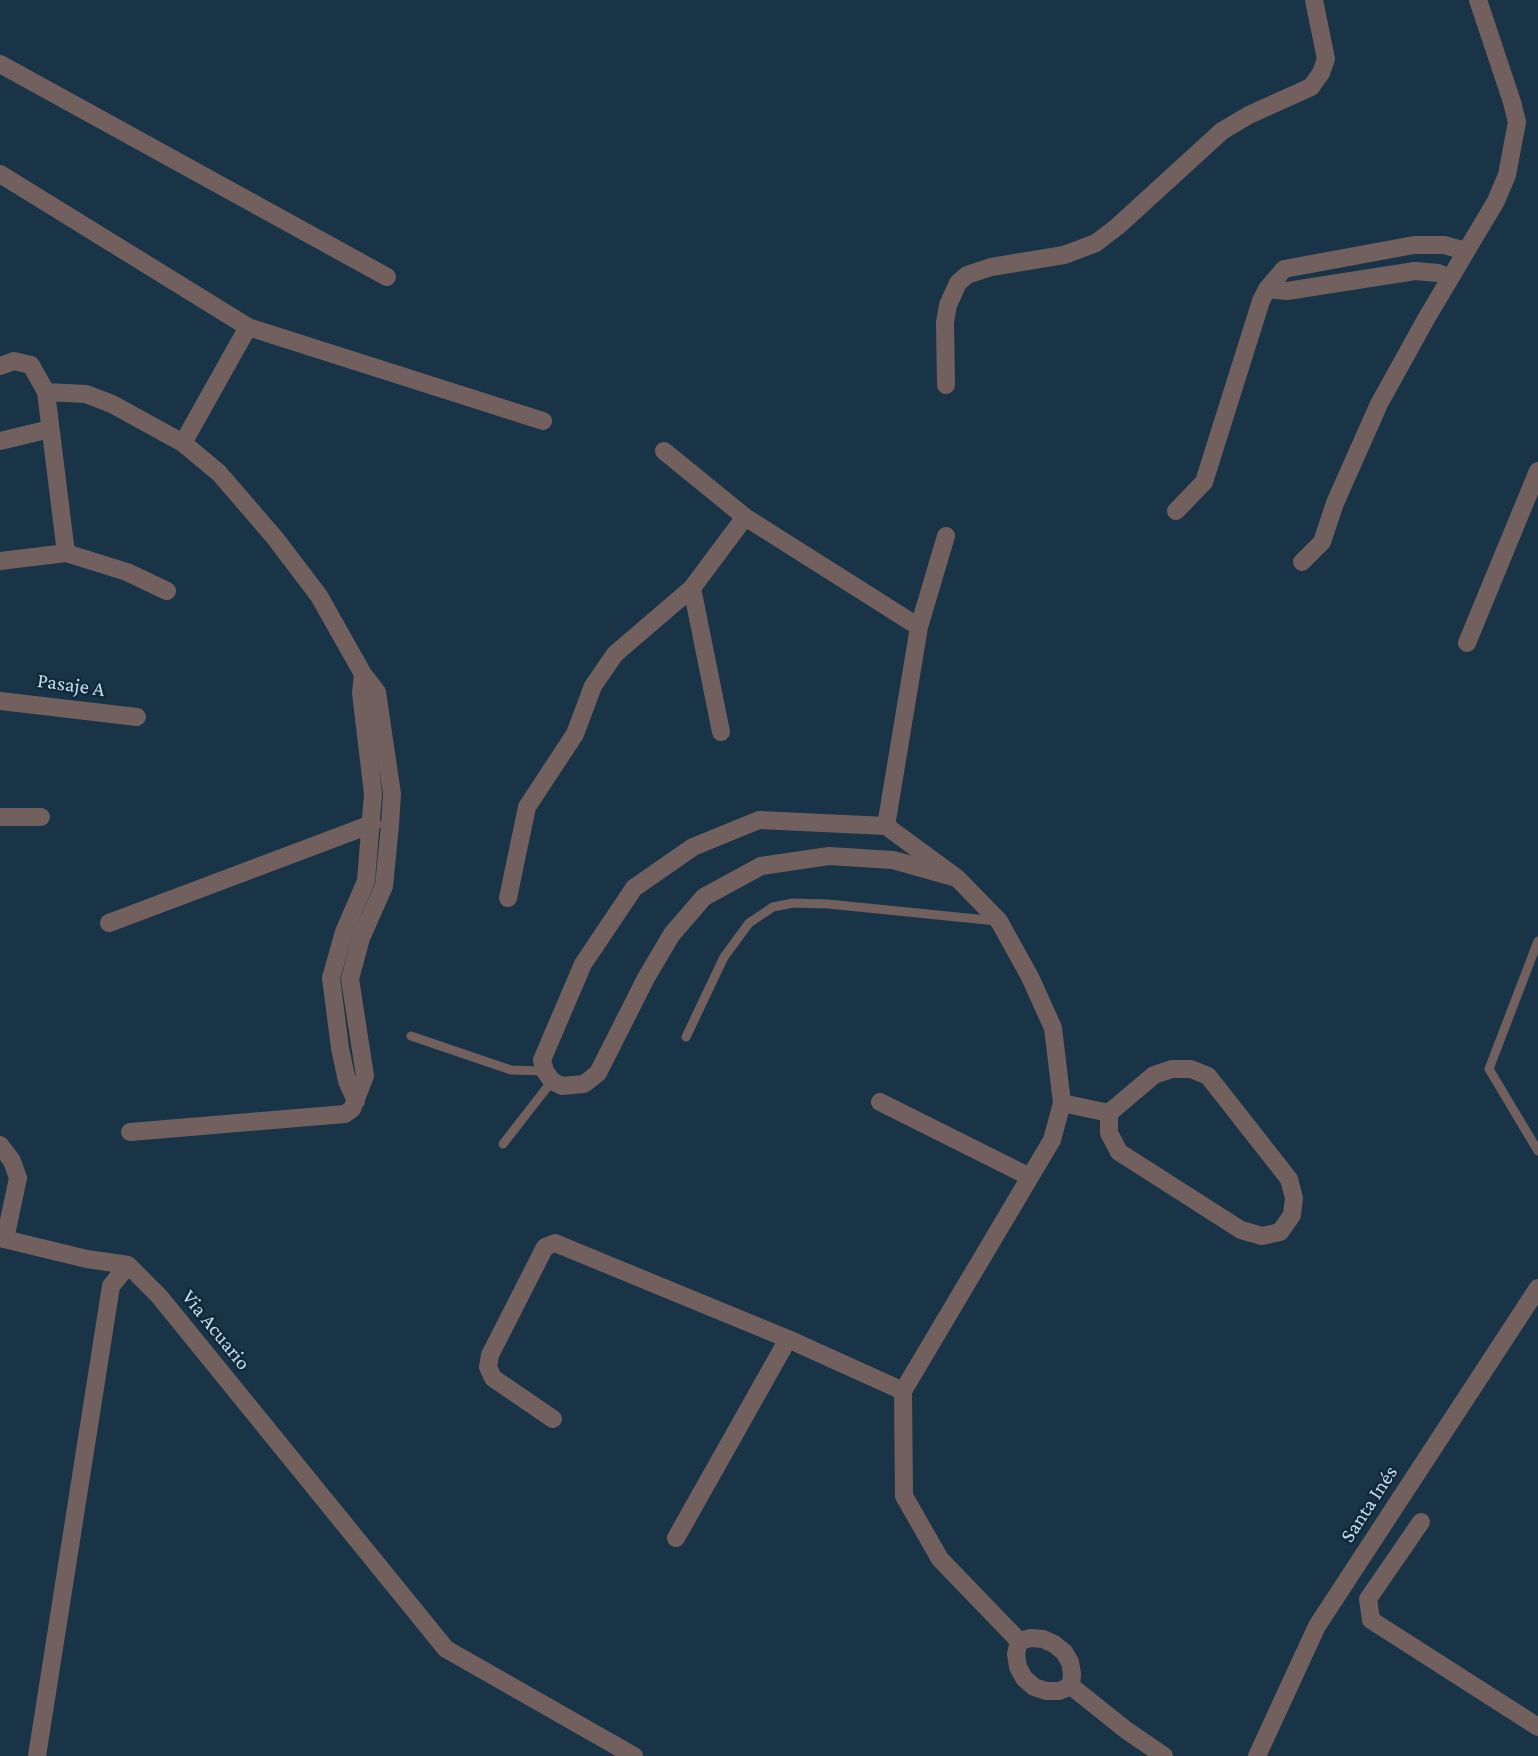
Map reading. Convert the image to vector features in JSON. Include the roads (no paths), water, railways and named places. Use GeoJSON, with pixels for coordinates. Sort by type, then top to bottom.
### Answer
{"type":"FeatureCollection","features":[{"type":"Feature","properties":{"kind":"street"},"geometry":{"type":"LineString","coordinates":[[946,386],[945,322],[948,305],[958,283],[967,275],[991,267],[1064,255],[1096,243],[1222,131],[1249,115],[1311,87],[1321,73],[1326,59],[1314,0]]}},
{"type":"Feature","properties":{"kind":"street"},"geometry":{"type":"LineString","coordinates":[[1302,562],[1322,542],[1335,503],[1379,404],[1496,201],[1507,175],[1517,122],[1478,0]]}},
{"type":"Feature","properties":{"kind":"street"},"geometry":{"type":"LineString","coordinates":[[0,64],[387,277]]}},
{"type":"Feature","properties":{"kind":"street"},"geometry":{"type":"LineString","coordinates":[[0,174],[248,327],[543,421]]}},
{"type":"Feature","properties":{"kind":"street"},"geometry":{"type":"LineString","coordinates":[[1176,511],[1204,482],[1261,301],[1267,289],[1284,269],[1414,245],[1444,245],[1466,251]]}},
{"type":"Feature","properties":{"kind":"street"},"geometry":{"type":"LineString","coordinates":[[1267,289],[1287,291],[1415,271],[1438,273],[1450,278]]}},
{"type":"Feature","properties":{"kind":"street"},"geometry":{"type":"LineString","coordinates":[[183,443],[248,327]]}},
{"type":"Feature","properties":{"kind":"street"},"geometry":{"type":"LineString","coordinates":[[0,366],[14,361],[31,365],[46,392],[66,553]]}},
{"type":"Feature","properties":{"kind":"street"},"geometry":{"type":"LineString","coordinates":[[46,392],[86,394],[112,404],[183,443],[219,474],[275,538],[319,596],[363,674],[377,692],[392,794],[384,886],[361,938],[350,979],[365,1076],[352,1109],[345,1114],[130,1132]]}},
{"type":"Feature","properties":{"kind":"street"},"geometry":{"type":"LineString","coordinates":[[0,441],[50,429]]}},
{"type":"Feature","properties":{"kind":"street"},"geometry":{"type":"LineString","coordinates":[[664,450],[745,517],[919,627]]}},
{"type":"Feature","properties":{"kind":"street"},"geometry":{"type":"LineString","coordinates":[[1467,643],[1538,471]]}},
{"type":"Feature","properties":{"kind":"street"},"geometry":{"type":"LineString","coordinates":[[508,898],[527,807],[575,734],[593,686],[615,654],[692,588],[745,517]]}},
{"type":"Feature","properties":{"kind":"street"},"geometry":{"type":"LineString","coordinates":[[886,826],[919,627],[946,536]]}},
{"type":"Feature","properties":{"kind":"street"},"geometry":{"type":"LineString","coordinates":[[0,561],[66,553],[127,572],[167,591]]}},
{"type":"Feature","properties":{"kind":"street"},"geometry":{"type":"LineString","coordinates":[[692,588],[720,732]]}},
{"type":"Feature","properties":{"kind":"street"},"geometry":{"type":"LineString","coordinates":[[356,1101],[346,1081],[331,978],[344,932],[366,881],[372,824],[373,794],[361,693],[363,674]]}},
{"type":"Feature","properties":{"kind":"street","name":"Pasaje A"},"geometry":{"type":"LineString","coordinates":[[0,701],[137,717]]}},
{"type":"Feature","properties":{"kind":"street"},"geometry":{"type":"LineString","coordinates":[[0,817],[41,817]]}},
{"type":"Feature","properties":{"kind":"street"},"geometry":{"type":"LineString","coordinates":[[957,878],[892,860],[829,856],[761,866],[704,897],[672,934],[597,1073],[584,1084],[562,1086],[548,1076],[542,1060],[583,964],[634,888],[693,847],[759,820],[886,826],[957,878],[999,922],[1030,977],[1053,1028],[1062,1103],[1052,1140],[903,1391],[904,1496],[940,1559],[1019,1641]]}},
{"type":"Feature","properties":{"kind":"street"},"geometry":{"type":"LineString","coordinates":[[108,923],[372,824]]}},
{"type":"Feature","properties":{"kind":"street"},"geometry":{"type":"LineString","coordinates":[[1172,1069],[1191,1069],[1208,1076],[1289,1179],[1294,1198],[1292,1215],[1280,1232],[1262,1236],[1241,1230],[1119,1152],[1109,1132],[1109,1113],[1154,1074],[1172,1069]]}},
{"type":"Feature","properties":{"kind":"street"},"geometry":{"type":"LineString","coordinates":[[880,1102],[1030,1177]]}},
{"type":"Feature","properties":{"kind":"street"},"geometry":{"type":"LineString","coordinates":[[1062,1103],[1109,1113]]}},
{"type":"Feature","properties":{"kind":"street"},"geometry":{"type":"LineString","coordinates":[[0,1145],[12,1161],[18,1178],[7,1230],[1,1238],[87,1259],[128,1265]]}},
{"type":"Feature","properties":{"kind":"street"},"geometry":{"type":"LineString","coordinates":[[553,1419],[493,1378],[488,1367],[490,1355],[545,1247],[555,1244],[788,1339],[903,1391]]}},
{"type":"Feature","properties":{"kind":"street"},"geometry":{"type":"LineString","coordinates":[[37,1756],[111,1286],[128,1265]]}},
{"type":"Feature","properties":{"kind":"street","name":"Via Acuario"},"geometry":{"type":"LineString","coordinates":[[128,1265],[159,1296],[446,1648],[635,1756]]}},
{"type":"Feature","properties":{"kind":"street","name":"Santa Inés"},"geometry":{"type":"LineString","coordinates":[[1257,1756],[1317,1626],[1538,1288]]}},
{"type":"Feature","properties":{"kind":"street"},"geometry":{"type":"LineString","coordinates":[[677,1538],[788,1339]]}},
{"type":"Feature","properties":{"kind":"street"},"geometry":{"type":"LineString","coordinates":[[1421,1522],[1368,1599],[1371,1620],[1538,1727]]}},
{"type":"Feature","properties":{"kind":"street"},"geometry":{"type":"LineString","coordinates":[[1019,1641],[1043,1639],[1064,1652],[1070,1662],[1071,1686]]}},
{"type":"Feature","properties":{"kind":"street"},"geometry":{"type":"LineString","coordinates":[[1019,1641],[1016,1654],[1018,1667],[1024,1678],[1034,1687],[1059,1691],[1071,1686]]}},
{"type":"Feature","properties":{"kind":"street"},"geometry":{"type":"LineString","coordinates":[[1071,1686],[1164,1756]]}},
{"type":"Feature","properties":{"kind":"lane"},"geometry":{"type":"LineString","coordinates":[[686,1037],[724,957],[749,923],[773,907],[793,903],[828,904],[999,922]]}},
{"type":"Feature","properties":{"kind":"lane"},"geometry":{"type":"LineString","coordinates":[[1538,941],[1489,1069],[1538,1151]]}},
{"type":"Feature","properties":{"kind":"lane"},"geometry":{"type":"LineString","coordinates":[[411,1036],[511,1070],[548,1076],[503,1144]]}}]}
